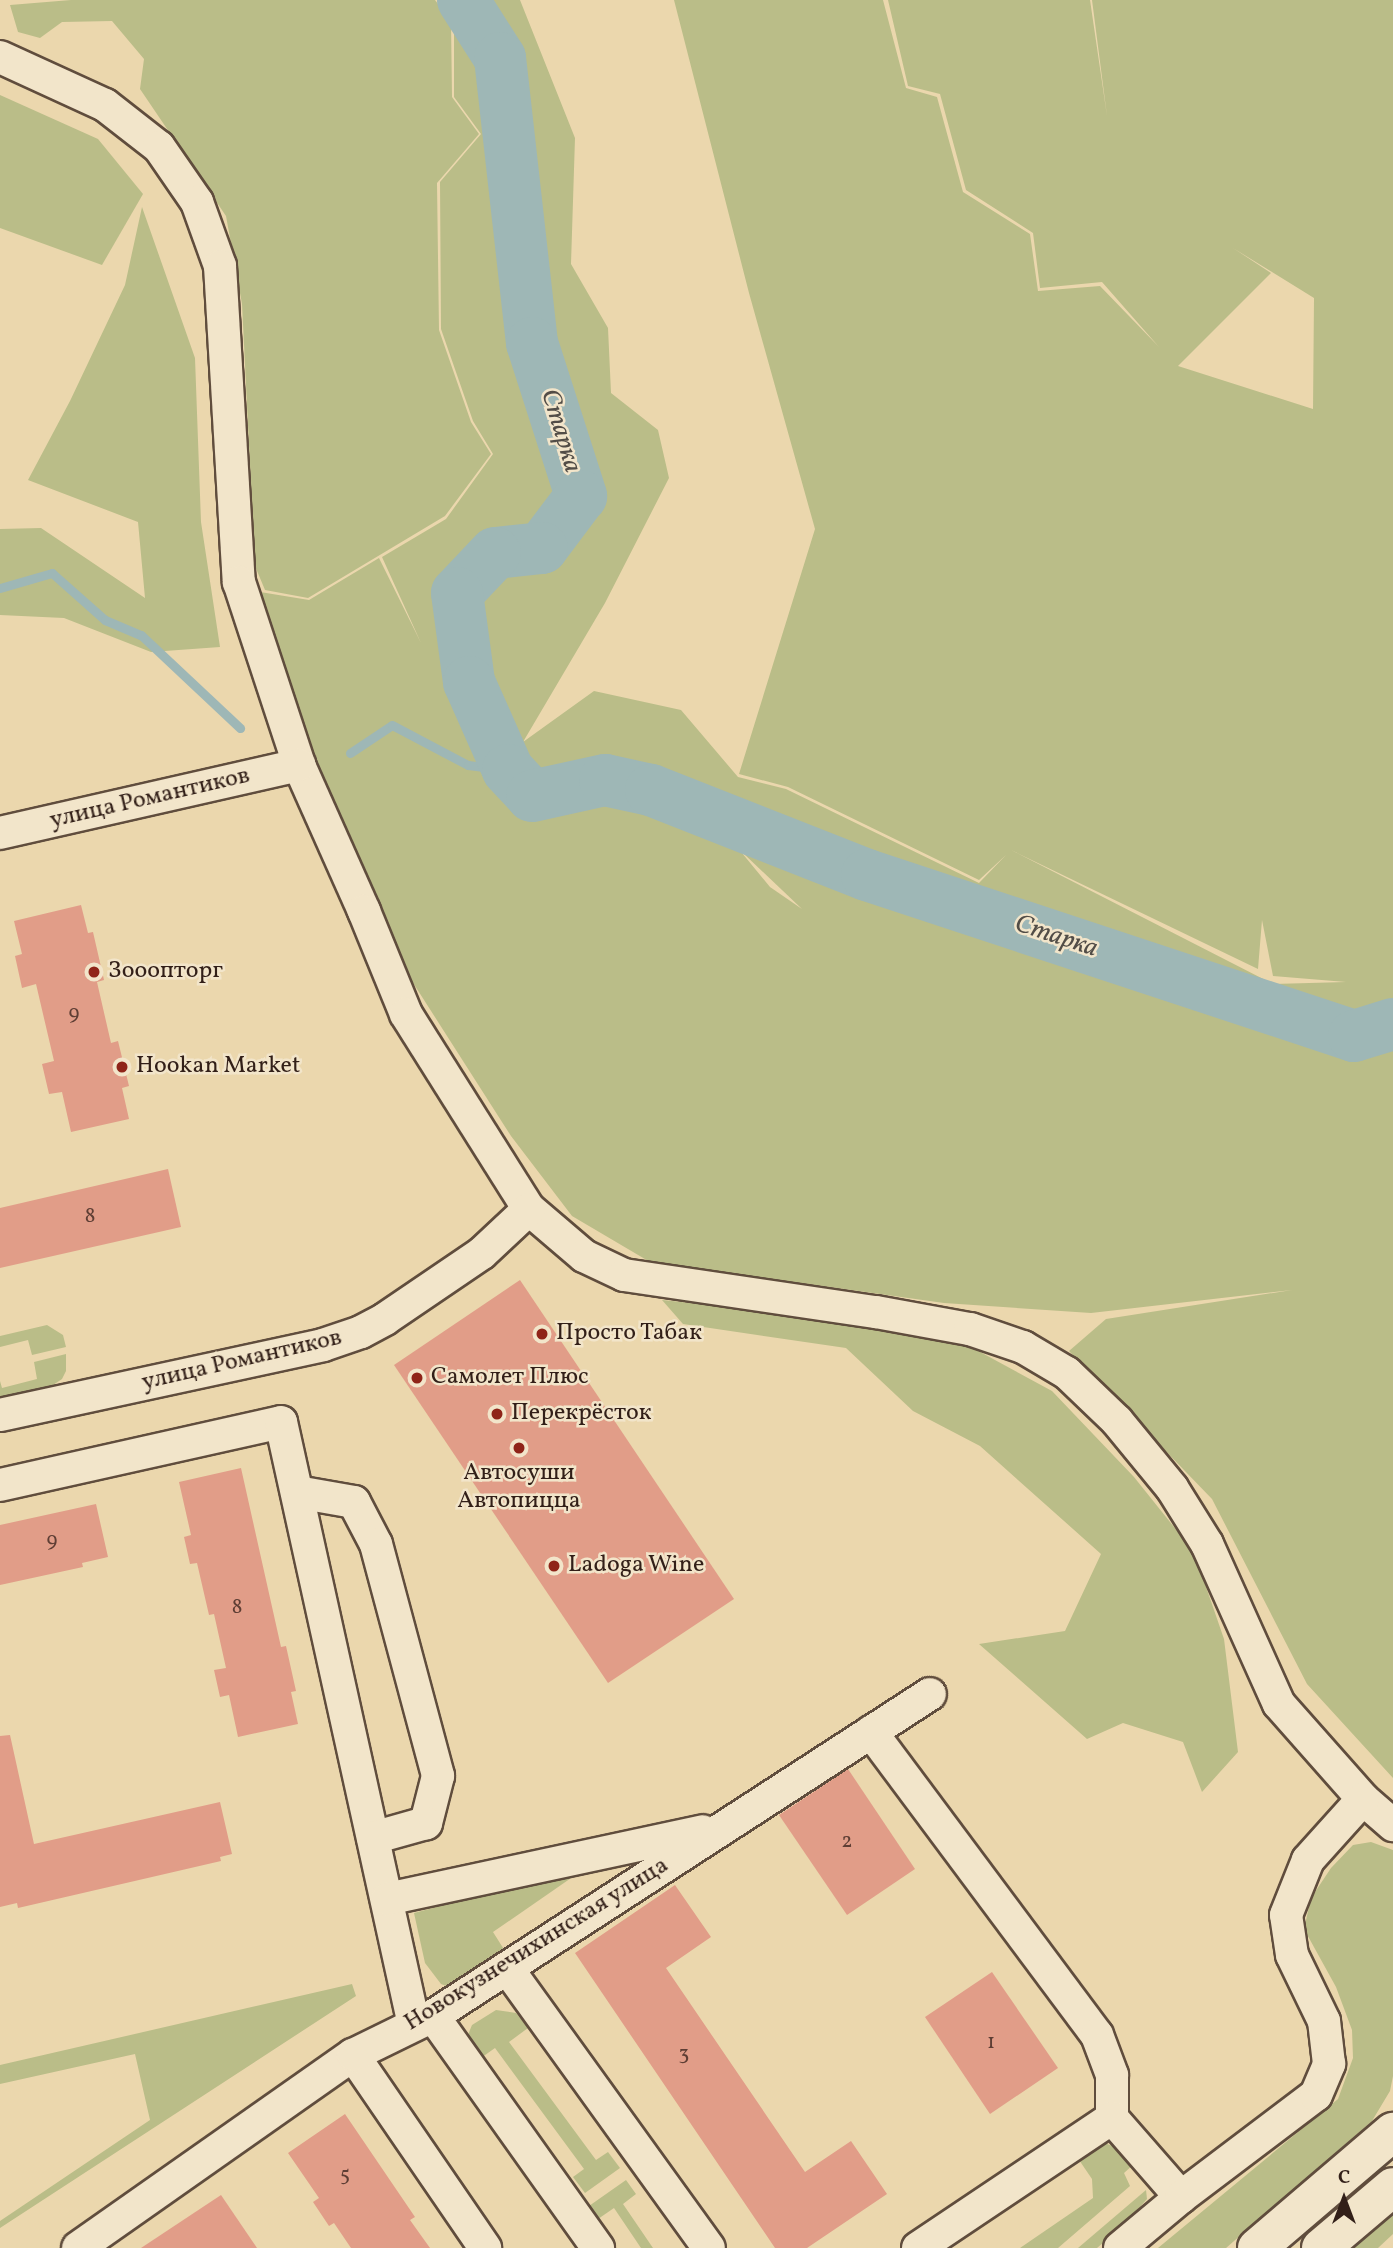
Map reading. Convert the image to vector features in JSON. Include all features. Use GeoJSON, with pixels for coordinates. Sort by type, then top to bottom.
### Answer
{"type":"FeatureCollection","features":[{"type":"Feature","properties":{"kind":"street"},"geometry":{"type":"LineString","coordinates":[[0,57],[105,105],[159,147],[197,202],[220,266],[239,582],[299,765],[406,1014],[529,1209],[584,1256],[624,1275],[876,1311],[970,1329],[1023,1347],[1067,1373],[1117,1421],[1172,1488],[1207,1544],[1279,1704],[1363,1799],[1393,1825]]}},
{"type":"Feature","properties":{"kind":"street","name":"улица Романтиков"},"geometry":{"type":"LineString","coordinates":[[0,833],[299,765]]}},
{"type":"Feature","properties":{"kind":"street","name":"улица Романтиков"},"geometry":{"type":"LineString","coordinates":[[0,1415],[323,1345],[360,1332],[385,1319],[482,1253],[529,1209]]}},
{"type":"Feature","properties":{"kind":"street"},"geometry":{"type":"LineString","coordinates":[[0,1485],[281,1422],[387,1899],[423,2021],[598,2248]]}},
{"type":"Feature","properties":{"kind":"street"},"geometry":{"type":"LineString","coordinates":[[297,1492],[354,1502],[376,1544],[438,1776],[426,1823],[373,1838]]}},
{"type":"Feature","properties":{"kind":"street","name":"Новокузнечихинская улица"},"geometry":{"type":"LineString","coordinates":[[78,2248],[353,2055],[423,2021],[930,1694]]}},
{"type":"Feature","properties":{"kind":"street"},"geometry":{"type":"LineString","coordinates":[[871,1732],[1097,2035],[1112,2075],[1112,2118],[1181,2197]]}},
{"type":"Feature","properties":{"kind":"street"},"geometry":{"type":"LineString","coordinates":[[1120,2248],[1181,2197],[1316,2095],[1329,2064],[1324,2021],[1292,1955],[1286,1915],[1308,1860],[1363,1799]]}},
{"type":"Feature","properties":{"kind":"street"},"geometry":{"type":"LineString","coordinates":[[387,1899],[723,1827]]}},
{"type":"Feature","properties":{"kind":"street"},"geometry":{"type":"LineString","coordinates":[[507,1968],[709,2248]]}},
{"type":"Feature","properties":{"kind":"street"},"geometry":{"type":"LineString","coordinates":[[353,2055],[485,2248]]}},
{"type":"Feature","properties":{"kind":"street"},"geometry":{"type":"LineString","coordinates":[[918,2248],[1112,2118]]}},
{"type":"Feature","properties":{"kind":"street"},"geometry":{"type":"LineString","coordinates":[[1257,2248],[1393,2132]]}},
{"type":"Feature","properties":{"kind":"street"},"geometry":{"type":"LineString","coordinates":[[1321,2248],[1393,2187]]}},
{"type":"Feature","properties":{"kind":"green space"},"geometry":{"type":"Polygon","coordinates":[[[71,0],[435,0],[451,21],[452,97],[479,134],[437,183],[439,330],[471,422],[491,454],[445,516],[308,598],[265,590],[255,566],[242,304],[226,216],[140,89],[144,59],[112,21],[62,22],[40,38],[18,32],[10,5],[71,0]]]}},
{"type":"Feature","properties":{"kind":"green space"},"geometry":{"type":"Polygon","coordinates":[[[438,0],[520,0],[575,138],[571,264],[608,328],[611,393],[658,430],[669,478],[605,603],[523,742],[594,691],[681,710],[738,777],[786,789],[979,883],[1006,855],[979,880],[788,787],[739,774],[815,529],[749,293],[674,0],[883,0],[906,88],[937,97],[963,192],[1030,234],[1038,291],[1100,286],[1159,347],[1102,282],[1040,288],[1033,233],[966,190],[940,94],[908,86],[888,0],[1090,0],[1107,116],[1092,0],[1393,0],[1393,1778],[1307,1684],[1212,1499],[1069,1351],[1106,1319],[1292,1290],[1091,1313],[944,1303],[650,1262],[572,1216],[511,1136],[401,964],[344,839],[254,591],[309,600],[379,558],[421,643],[382,557],[446,519],[493,454],[473,421],[441,329],[440,182],[481,134],[454,97],[454,20],[438,0]],[[1233,248],[1271,273],[1178,366],[1313,409],[1314,298],[1233,248]],[[1011,850],[1273,984],[1346,982],[1273,976],[1262,920],[1258,969],[1011,850]],[[742,853],[770,887],[802,909],[742,853]]]}},
{"type":"Feature","properties":{"kind":"green space"},"geometry":{"type":"Polygon","coordinates":[[[0,95],[98,139],[143,194],[102,265],[0,228],[0,95]]]}},
{"type":"Feature","properties":{"kind":"green space"},"geometry":{"type":"Polygon","coordinates":[[[142,207],[195,358],[201,522],[220,647],[151,652],[64,618],[0,615],[0,529],[41,528],[145,598],[138,522],[28,480],[70,401],[125,285],[142,207]]]}},
{"type":"Feature","properties":{"kind":"green space"},"geometry":{"type":"Polygon","coordinates":[[[662,1300],[865,1321],[971,1347],[1052,1391],[1134,1477],[1194,1552],[1224,1639],[1238,1752],[1202,1792],[1183,1742],[1123,1723],[1087,1739],[979,1644],[1065,1631],[1101,1554],[980,1446],[913,1411],[846,1348],[683,1324],[662,1300]]]}},
{"type":"Feature","properties":{"kind":"green space"},"geometry":{"type":"Polygon","coordinates":[[[47,1325],[63,1335],[66,1347],[32,1355],[28,1340],[0,1347],[0,1336],[47,1325]]]}},
{"type":"Feature","properties":{"kind":"green space"},"geometry":{"type":"Polygon","coordinates":[[[66,1354],[66,1371],[62,1379],[53,1385],[0,1397],[0,1381],[2,1388],[37,1379],[34,1362],[66,1354]]]}},
{"type":"Feature","properties":{"kind":"green space"},"geometry":{"type":"Polygon","coordinates":[[[1371,1842],[1393,1850],[1393,2076],[1390,2091],[1372,2121],[1226,2248],[1158,2248],[1338,2099],[1353,2058],[1352,2030],[1336,1987],[1304,1929],[1311,1898],[1331,1868],[1353,1845],[1371,1842]]]}},
{"type":"Feature","properties":{"kind":"green space"},"geometry":{"type":"Polygon","coordinates":[[[587,1867],[493,1932],[505,1951],[454,1989],[441,1984],[425,1963],[414,1913],[587,1867]]]}},
{"type":"Feature","properties":{"kind":"green space"},"geometry":{"type":"Polygon","coordinates":[[[352,1984],[356,1996],[0,2228],[0,2221],[150,2120],[135,2054],[0,2084],[0,2065],[352,1984]]]}},
{"type":"Feature","properties":{"kind":"green space"},"geometry":{"type":"Polygon","coordinates":[[[496,2010],[516,2013],[528,2028],[509,2042],[596,2160],[608,2152],[620,2168],[585,2193],[573,2177],[584,2169],[495,2048],[478,2060],[465,2042],[472,2025],[496,2010]]]}},
{"type":"Feature","properties":{"kind":"green space"},"geometry":{"type":"Polygon","coordinates":[[[1102,2142],[1118,2148],[1134,2164],[1124,2173],[1130,2186],[1058,2248],[1020,2248],[1093,2198],[1092,2179],[1077,2157],[1102,2142]]]}},
{"type":"Feature","properties":{"kind":"green space"},"geometry":{"type":"Polygon","coordinates":[[[626,2180],[636,2194],[623,2204],[653,2248],[641,2248],[614,2208],[598,2219],[589,2206],[626,2180]]]}},
{"type":"Feature","properties":{"kind":"green space"},"geometry":{"type":"Polygon","coordinates":[[[1146,2190],[1147,2199],[1125,2224],[1097,2248],[1078,2248],[1146,2190]]]}},
{"type":"Feature","properties":{"kind":"green space"},"geometry":{"type":"Polygon","coordinates":[[[1393,2209],[1393,2234],[1378,2248],[1347,2248],[1393,2209]]]}},
{"type":"Feature","properties":{"kind":"building"},"geometry":{"type":"Polygon","coordinates":[[[81,905],[88,933],[93,932],[104,980],[97,982],[111,1043],[118,1041],[129,1086],[122,1088],[129,1119],[71,1132],[62,1092],[49,1094],[42,1064],[54,1061],[36,984],[22,988],[15,956],[22,954],[14,921],[81,905]]]}},
{"type":"Feature","properties":{"kind":"building"},"geometry":{"type":"Polygon","coordinates":[[[168,1169],[181,1227],[0,1268],[0,1208],[168,1169]]]}},
{"type":"Feature","properties":{"kind":"building"},"geometry":{"type":"Polygon","coordinates":[[[520,1280],[734,1599],[608,1683],[394,1365],[520,1280]]]}},
{"type":"Feature","properties":{"kind":"building"},"geometry":{"type":"Polygon","coordinates":[[[241,1468],[281,1647],[286,1646],[296,1691],[291,1692],[298,1724],[238,1737],[229,1695],[220,1697],[214,1670],[226,1668],[214,1614],[209,1615],[197,1563],[190,1564],[184,1537],[191,1535],[179,1482],[241,1468]]]}},
{"type":"Feature","properties":{"kind":"building"},"geometry":{"type":"Polygon","coordinates":[[[96,1504],[108,1557],[82,1563],[83,1567],[0,1585],[0,1525],[96,1504]]]}},
{"type":"Feature","properties":{"kind":"building"},"geometry":{"type":"Polygon","coordinates":[[[10,1735],[34,1844],[220,1802],[232,1854],[220,1857],[221,1861],[18,1908],[17,1903],[0,1907],[0,1736],[10,1735]]]}},
{"type":"Feature","properties":{"kind":"building"},"geometry":{"type":"Polygon","coordinates":[[[848,1769],[915,1869],[847,1915],[779,1815],[848,1769]]]}},
{"type":"Feature","properties":{"kind":"building"},"geometry":{"type":"Polygon","coordinates":[[[675,1885],[711,1937],[666,1968],[805,2172],[851,2141],[887,2194],[807,2248],[775,2248],[575,1953],[675,1885]]]}},
{"type":"Feature","properties":{"kind":"building"},"geometry":{"type":"Polygon","coordinates":[[[992,1972],[1058,2068],[990,2114],[925,2017],[992,1972]]]}},
{"type":"Feature","properties":{"kind":"building"},"geometry":{"type":"Polygon","coordinates":[[[345,2114],[415,2217],[410,2220],[430,2248],[351,2248],[334,2223],[329,2226],[313,2202],[319,2198],[288,2153],[345,2114]]]}},
{"type":"Feature","properties":{"kind":"building"},"geometry":{"type":"Polygon","coordinates":[[[221,2195],[257,2248],[141,2248],[221,2195]]]}},
{"type":"Feature","properties":{"kind":"waterway","name":"Старка"},"geometry":{"type":"LineString","coordinates":[[463,0],[500,58],[532,343],[581,496],[542,548],[495,553],[457,593],[469,682],[508,770],[532,796],[605,780],[651,790],[867,875],[1354,1036],[1393,1024]]}},
{"type":"Feature","properties":{"kind":"waterway"},"geometry":{"type":"LineString","coordinates":[[0,588],[52,573],[105,620],[141,635],[240,728]]}},
{"type":"Feature","properties":{"kind":"waterway"},"geometry":{"type":"LineString","coordinates":[[350,753],[392,725],[468,765],[508,770]]}},
{"type":"Feature","properties":{"kind":"place","name":"Зооопторг"},"geometry":{"type":"Point","coordinates":[94,972]}},
{"type":"Feature","properties":{"kind":"place","name":"Hookan Market"},"geometry":{"type":"Point","coordinates":[122,1067]}},
{"type":"Feature","properties":{"kind":"place","name":"Просто Табак"},"geometry":{"type":"Point","coordinates":[542,1334]}},
{"type":"Feature","properties":{"kind":"place","name":"Самолет Плюс"},"geometry":{"type":"Point","coordinates":[417,1378]}},
{"type":"Feature","properties":{"kind":"place","name":"Перекрёсток"},"geometry":{"type":"Point","coordinates":[497,1414]}},
{"type":"Feature","properties":{"kind":"place","name":"Автосуши Автопицца"},"geometry":{"type":"Point","coordinates":[519,1448]}},
{"type":"Feature","properties":{"kind":"place","name":"Ladoga Wine"},"geometry":{"type":"Point","coordinates":[554,1566]}}]}
